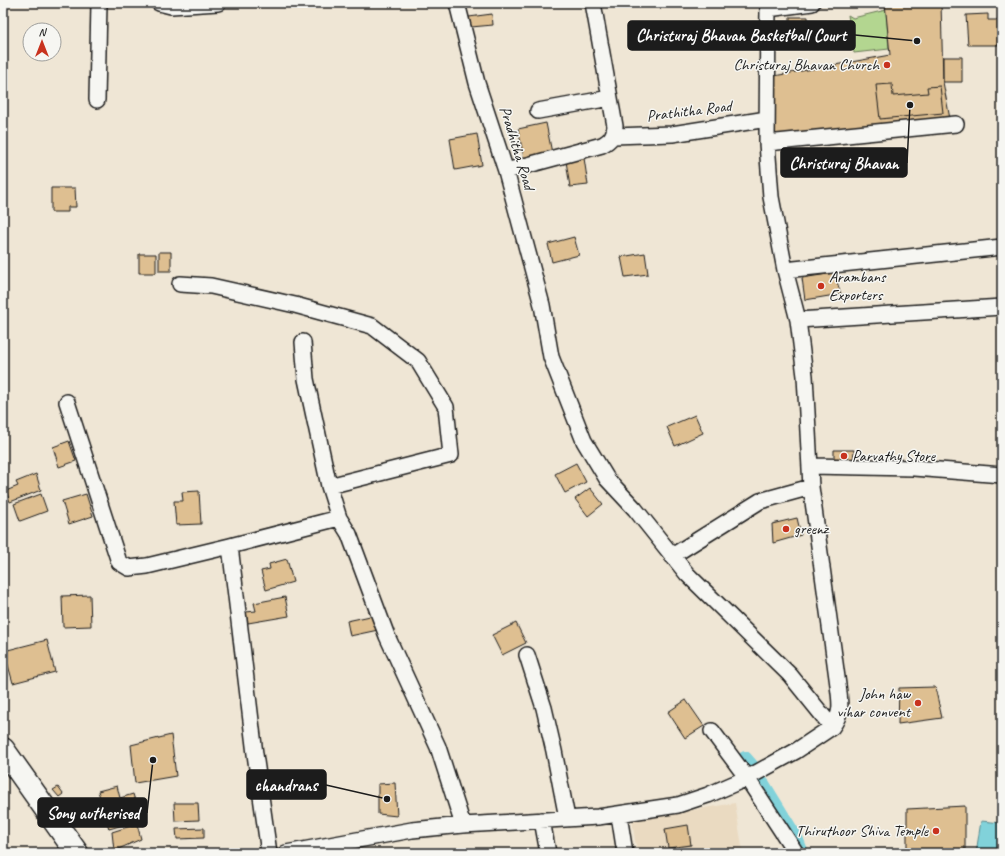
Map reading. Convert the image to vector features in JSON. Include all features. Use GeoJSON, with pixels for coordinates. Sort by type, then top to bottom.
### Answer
{"type":"FeatureCollection","features":[{"type":"Feature","properties":{"kind":"main road"},"geometry":{"type":"LineString","coordinates":[[3,749],[77,853]]}},
{"type":"Feature","properties":{"kind":"street"},"geometry":{"type":"LineString","coordinates":[[97,100],[99,3]]}},
{"type":"Feature","properties":{"kind":"street"},"geometry":{"type":"LineString","coordinates":[[159,3],[171,6],[218,3]]}},
{"type":"Feature","properties":{"kind":"street","name":"Pradhitha Road"},"geometry":{"type":"LineString","coordinates":[[457,3],[477,83],[506,171],[542,304],[550,357],[584,441],[607,479],[635,509],[686,574],[790,676],[832,727]]}},
{"type":"Feature","properties":{"kind":"street"},"geometry":{"type":"LineString","coordinates":[[506,171],[602,145],[609,142],[614,136],[615,126],[593,3]]}},
{"type":"Feature","properties":{"kind":"street"},"geometry":{"type":"LineString","coordinates":[[286,853],[355,846],[412,830],[463,825],[619,815],[678,805],[708,795],[747,778],[796,750],[832,727],[838,718],[840,707],[838,684],[811,487],[805,376],[798,320],[785,270],[771,197],[767,143],[768,6],[812,3]]}},
{"type":"Feature","properties":{"kind":"street"},"geometry":{"type":"LineString","coordinates":[[538,111],[610,98]]}},
{"type":"Feature","properties":{"kind":"street","name":"Prathitha Road"},"geometry":{"type":"LineString","coordinates":[[614,136],[672,134],[767,119]]}},
{"type":"Feature","properties":{"kind":"street"},"geometry":{"type":"LineString","coordinates":[[767,143],[956,124]]}},
{"type":"Feature","properties":{"kind":"street"},"geometry":{"type":"LineString","coordinates":[[785,270],[1002,247]]}},
{"type":"Feature","properties":{"kind":"street"},"geometry":{"type":"LineString","coordinates":[[180,284],[211,286],[295,305],[372,326],[418,361],[446,407],[450,455],[329,486]]}},
{"type":"Feature","properties":{"kind":"street"},"geometry":{"type":"LineString","coordinates":[[798,320],[1002,308]]}},
{"type":"Feature","properties":{"kind":"street"},"geometry":{"type":"LineString","coordinates":[[303,342],[306,379],[329,486],[339,518],[349,534],[387,636],[438,747],[463,825]]}},
{"type":"Feature","properties":{"kind":"street"},"geometry":{"type":"LineString","coordinates":[[67,402],[119,562],[128,568],[147,566],[339,518]]}},
{"type":"Feature","properties":{"kind":"street"},"geometry":{"type":"LineString","coordinates":[[810,466],[914,468],[1002,475]]}},
{"type":"Feature","properties":{"kind":"street"},"geometry":{"type":"LineString","coordinates":[[672,556],[760,501],[811,487]]}},
{"type":"Feature","properties":{"kind":"street"},"geometry":{"type":"LineString","coordinates":[[230,546],[255,754],[269,853]]}},
{"type":"Feature","properties":{"kind":"street"},"geometry":{"type":"LineString","coordinates":[[527,655],[546,715],[567,818]]}},
{"type":"Feature","properties":{"kind":"street"},"geometry":{"type":"LineString","coordinates":[[712,731],[747,778],[796,853]]}},
{"type":"Feature","properties":{"kind":"street"},"geometry":{"type":"LineString","coordinates":[[619,815],[625,853]]}},
{"type":"Feature","properties":{"kind":"street"},"geometry":{"type":"LineString","coordinates":[[542,820],[548,853]]}},
{"type":"Feature","properties":{"kind":"shaded area"},"geometry":{"type":"Polygon","coordinates":[[[735,803],[743,853],[637,853],[632,820],[735,803]]]}},
{"type":"Feature","properties":{"kind":"green space"},"geometry":{"type":"Polygon","coordinates":[[[886,10],[889,49],[854,53],[848,15],[853,18],[886,10]]]}},
{"type":"Feature","properties":{"kind":"water"},"geometry":{"type":"Polygon","coordinates":[[[981,821],[1002,823],[1001,853],[976,853],[981,821]]]}},
{"type":"Feature","properties":{"kind":"building","name":"Christuraj Bhavan Church"},"geometry":{"type":"Polygon","coordinates":[[[885,3],[941,3],[943,82],[950,119],[773,135],[774,76],[890,55],[885,3]]]}},
{"type":"Feature","properties":{"kind":"building"},"geometry":{"type":"Polygon","coordinates":[[[492,14],[493,25],[471,27],[469,17],[492,14]]]}},
{"type":"Feature","properties":{"kind":"building"},"geometry":{"type":"Polygon","coordinates":[[[988,14],[988,20],[998,20],[998,45],[968,45],[966,15],[988,14]]]}},
{"type":"Feature","properties":{"kind":"building"},"geometry":{"type":"Polygon","coordinates":[[[790,17],[808,17],[808,24],[812,24],[812,32],[809,32],[809,35],[805,35],[805,40],[790,40],[790,17]]]}},
{"type":"Feature","properties":{"kind":"building"},"geometry":{"type":"Polygon","coordinates":[[[943,57],[962,57],[962,82],[943,82],[943,57]]]}},
{"type":"Feature","properties":{"kind":"building"},"geometry":{"type":"Polygon","coordinates":[[[892,84],[893,96],[928,93],[927,87],[940,86],[943,113],[880,119],[876,85],[892,84]]]}},
{"type":"Feature","properties":{"kind":"building"},"geometry":{"type":"Polygon","coordinates":[[[546,123],[552,153],[524,158],[518,129],[546,123]]]}},
{"type":"Feature","properties":{"kind":"building"},"geometry":{"type":"Polygon","coordinates":[[[477,134],[482,165],[455,170],[450,139],[477,134]]]}},
{"type":"Feature","properties":{"kind":"building"},"geometry":{"type":"Polygon","coordinates":[[[584,158],[588,185],[570,187],[566,161],[584,158]]]}},
{"type":"Feature","properties":{"kind":"building"},"geometry":{"type":"Polygon","coordinates":[[[51,188],[75,188],[76,207],[68,207],[68,212],[51,212],[51,188]]]}},
{"type":"Feature","properties":{"kind":"building"},"geometry":{"type":"Polygon","coordinates":[[[574,237],[579,255],[552,262],[548,244],[574,237]]]}},
{"type":"Feature","properties":{"kind":"building"},"geometry":{"type":"Polygon","coordinates":[[[159,252],[171,252],[171,271],[159,271],[159,252]]]}},
{"type":"Feature","properties":{"kind":"building"},"geometry":{"type":"Polygon","coordinates":[[[645,253],[648,274],[625,277],[621,257],[645,253]]]}},
{"type":"Feature","properties":{"kind":"building"},"geometry":{"type":"Polygon","coordinates":[[[139,254],[156,254],[156,273],[139,273],[139,254]]]}},
{"type":"Feature","properties":{"kind":"building","name":"Arambans Exporters"},"geometry":{"type":"Polygon","coordinates":[[[834,273],[841,294],[805,300],[802,278],[834,273]]]}},
{"type":"Feature","properties":{"kind":"building"},"geometry":{"type":"Polygon","coordinates":[[[695,415],[703,433],[675,446],[667,427],[695,415]]]}},
{"type":"Feature","properties":{"kind":"building"},"geometry":{"type":"Polygon","coordinates":[[[69,441],[76,461],[59,467],[53,447],[69,441]]]}},
{"type":"Feature","properties":{"kind":"building","name":"Parvathy Store"},"geometry":{"type":"Polygon","coordinates":[[[834,450],[854,450],[853,463],[834,462],[834,450]]]}},
{"type":"Feature","properties":{"kind":"building"},"geometry":{"type":"Polygon","coordinates":[[[576,463],[586,482],[565,493],[555,474],[576,463]]]}},
{"type":"Feature","properties":{"kind":"building"},"geometry":{"type":"Polygon","coordinates":[[[36,474],[41,490],[10,502],[6,491],[18,486],[16,482],[36,474]]]}},
{"type":"Feature","properties":{"kind":"building"},"geometry":{"type":"Polygon","coordinates":[[[590,488],[603,504],[588,516],[575,499],[590,488]]]}},
{"type":"Feature","properties":{"kind":"building"},"geometry":{"type":"Polygon","coordinates":[[[199,491],[201,524],[176,525],[174,501],[183,501],[182,492],[199,491]]]}},
{"type":"Feature","properties":{"kind":"building"},"geometry":{"type":"Polygon","coordinates":[[[41,494],[47,511],[20,521],[14,504],[41,494]]]}},
{"type":"Feature","properties":{"kind":"building"},"geometry":{"type":"Polygon","coordinates":[[[86,494],[93,516],[69,524],[62,501],[86,494]]]}},
{"type":"Feature","properties":{"kind":"building","name":"greenz"},"geometry":{"type":"Polygon","coordinates":[[[797,518],[801,535],[773,543],[772,524],[797,518]]]}},
{"type":"Feature","properties":{"kind":"building"},"geometry":{"type":"Polygon","coordinates":[[[287,559],[293,582],[266,590],[261,571],[270,569],[269,564],[287,559]]]}},
{"type":"Feature","properties":{"kind":"building"},"geometry":{"type":"Polygon","coordinates":[[[90,595],[91,626],[63,627],[62,596],[90,595]]]}},
{"type":"Feature","properties":{"kind":"building"},"geometry":{"type":"Polygon","coordinates":[[[285,597],[289,616],[248,623],[246,612],[256,611],[254,603],[285,597]]]}},
{"type":"Feature","properties":{"kind":"building"},"geometry":{"type":"Polygon","coordinates":[[[375,615],[378,630],[350,636],[347,621],[375,615]]]}},
{"type":"Feature","properties":{"kind":"building"},"geometry":{"type":"Polygon","coordinates":[[[516,623],[526,643],[502,655],[492,635],[516,623]]]}},
{"type":"Feature","properties":{"kind":"building"},"geometry":{"type":"Polygon","coordinates":[[[47,640],[55,672],[13,683],[4,651],[47,640]]]}},
{"type":"Feature","properties":{"kind":"building","name":"John haw vihar convent"},"geometry":{"type":"Polygon","coordinates":[[[935,687],[942,718],[898,724],[899,688],[935,687]]]}},
{"type":"Feature","properties":{"kind":"building"},"geometry":{"type":"Polygon","coordinates":[[[686,700],[704,726],[685,738],[668,712],[686,700]]]}},
{"type":"Feature","properties":{"kind":"building"},"geometry":{"type":"Polygon","coordinates":[[[171,735],[176,776],[135,783],[131,745],[171,735]]]}},
{"type":"Feature","properties":{"kind":"building"},"geometry":{"type":"Polygon","coordinates":[[[395,783],[397,816],[378,814],[378,784],[395,783]]]}},
{"type":"Feature","properties":{"kind":"building"},"geometry":{"type":"Polygon","coordinates":[[[117,786],[120,798],[133,794],[141,820],[109,829],[98,791],[117,786]]]}},
{"type":"Feature","properties":{"kind":"building"},"geometry":{"type":"Polygon","coordinates":[[[58,787],[63,794],[59,797],[53,790],[58,787]]]}},
{"type":"Feature","properties":{"kind":"building"},"geometry":{"type":"Polygon","coordinates":[[[174,803],[198,803],[199,820],[175,821],[174,803]]]}},
{"type":"Feature","properties":{"kind":"building","name":"Thiruthoor Shiva Temple"},"geometry":{"type":"Polygon","coordinates":[[[965,806],[965,853],[907,853],[907,809],[965,806]]]}},
{"type":"Feature","properties":{"kind":"building"},"geometry":{"type":"Polygon","coordinates":[[[137,824],[141,839],[114,851],[112,832],[137,824]]]}},
{"type":"Feature","properties":{"kind":"building"},"geometry":{"type":"Polygon","coordinates":[[[688,825],[691,845],[668,848],[665,829],[688,825]]]}},
{"type":"Feature","properties":{"kind":"building"},"geometry":{"type":"Polygon","coordinates":[[[204,828],[204,838],[177,839],[176,829],[204,828]]]}},
{"type":"Feature","properties":{"kind":"waterway"},"geometry":{"type":"LineString","coordinates":[[745,758],[752,766]]}},
{"type":"Feature","properties":{"kind":"waterway"},"geometry":{"type":"LineString","coordinates":[[763,784],[796,838],[802,853]]}},
{"type":"Feature","properties":{"kind":"place","name":"Christuraj Bhavan Basketball Court"},"geometry":{"type":"Point","coordinates":[917,41]}},
{"type":"Feature","properties":{"kind":"place","name":"Christuraj Bhavan Church"},"geometry":{"type":"Point","coordinates":[887,65]}},
{"type":"Feature","properties":{"kind":"place","name":"Christuraj Bhavan"},"geometry":{"type":"Point","coordinates":[910,105]}},
{"type":"Feature","properties":{"kind":"place","name":"Arambans Exporters"},"geometry":{"type":"Point","coordinates":[821,286]}},
{"type":"Feature","properties":{"kind":"place","name":"Parvathy Store"},"geometry":{"type":"Point","coordinates":[844,456]}},
{"type":"Feature","properties":{"kind":"place","name":"greenz"},"geometry":{"type":"Point","coordinates":[786,529]}},
{"type":"Feature","properties":{"kind":"place","name":"John haw vihar convent"},"geometry":{"type":"Point","coordinates":[918,703]}},
{"type":"Feature","properties":{"kind":"place","name":"Sony autherised"},"geometry":{"type":"Point","coordinates":[153,760]}},
{"type":"Feature","properties":{"kind":"place","name":"chandrans"},"geometry":{"type":"Point","coordinates":[387,799]}},
{"type":"Feature","properties":{"kind":"place","name":"Thiruthoor Shiva Temple"},"geometry":{"type":"Point","coordinates":[936,831]}}]}
